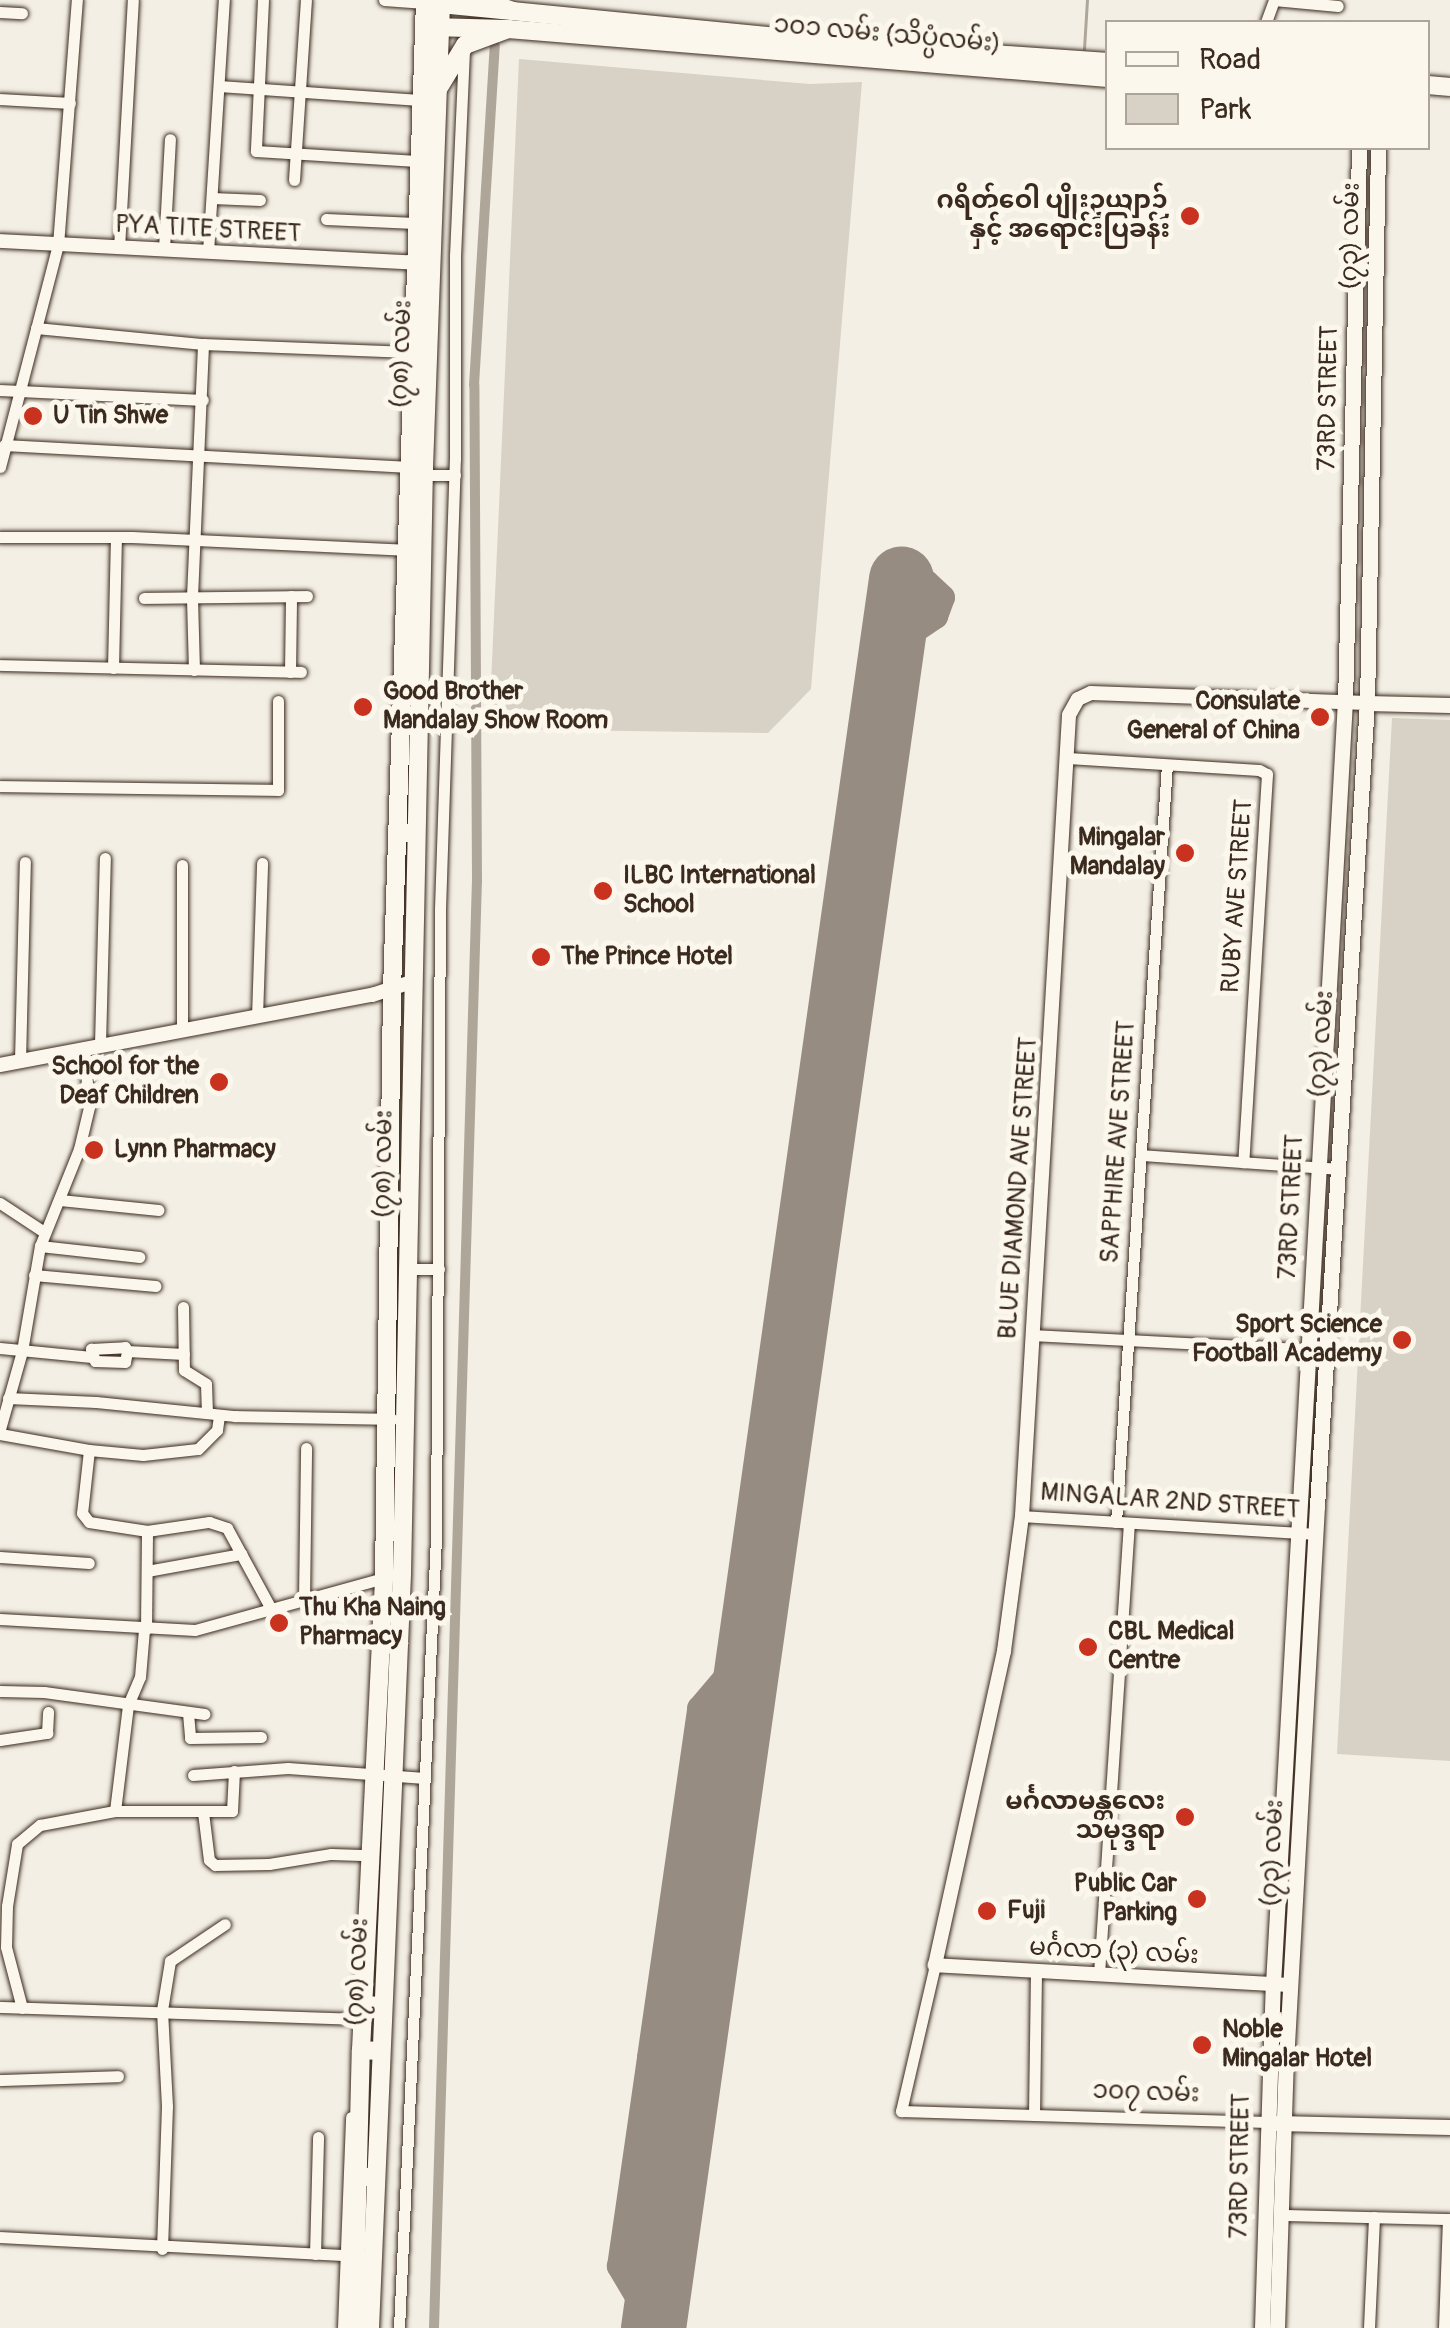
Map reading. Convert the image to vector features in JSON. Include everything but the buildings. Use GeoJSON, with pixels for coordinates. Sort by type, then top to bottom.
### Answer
{"type":"FeatureCollection","features":[{"type":"Feature","properties":{"kind":"main road"},"geometry":{"type":"LineString","coordinates":[[433,2],[475,3],[511,20]]}},
{"type":"Feature","properties":{"kind":"main road","name":"(၇၈) လမ်း"},"geometry":{"type":"LineString","coordinates":[[365,2012],[406,1420],[416,833],[404,550],[418,469],[422,263],[415,222],[420,100],[433,2]]}},
{"type":"Feature","properties":{"kind":"main road"},"geometry":{"type":"LineString","coordinates":[[438,90],[464,45],[511,20]]}},
{"type":"Feature","properties":{"kind":"main road","name":"၁၀၁ လမ်း (သိပ္ပံလမ်း)"},"geometry":{"type":"LineString","coordinates":[[432,27],[511,20],[1105,62]]}},
{"type":"Feature","properties":{"kind":"main road","name":"၁၀၁ လမ်း (သိပ္ပံလမ်း)"},"geometry":{"type":"LineString","coordinates":[[511,20],[1105,78]]}},
{"type":"Feature","properties":{"kind":"main road","name":"(၇၈) လမ်း"},"geometry":{"type":"LineString","coordinates":[[393,1575],[385,1419],[392,990],[397,834],[424,550],[410,352],[438,90],[432,27]]}},
{"type":"Feature","properties":{"kind":"main road","name":"73RD STREET"},"geometry":{"type":"LineString","coordinates":[[1277,2328],[1281,2215],[1273,1984],[1307,1534],[1319,1168],[1345,702],[1359,150]]}},
{"type":"Feature","properties":{"kind":"main road","name":"(၇၃) လမ်း"},"geometry":{"type":"LineString","coordinates":[[1276,2122],[1291,1985],[1307,1534],[1338,1169],[1367,703],[1378,150]]}},
{"type":"Feature","properties":{"kind":"main road"},"geometry":{"type":"LineString","coordinates":[[1367,703],[1450,705]]}},
{"type":"Feature","properties":{"kind":"main road"},"geometry":{"type":"LineString","coordinates":[[1339,832],[1360,834]]}},
{"type":"Feature","properties":{"kind":"main road"},"geometry":{"type":"LineString","coordinates":[[397,834],[416,833]]}},
{"type":"Feature","properties":{"kind":"main road","name":"(၇၈) လမ်း"},"geometry":{"type":"LineString","coordinates":[[354,2328],[366,2177],[369,1856],[383,1774]]}},
{"type":"Feature","properties":{"kind":"main road","name":"73RD STREET"},"geometry":{"type":"LineString","coordinates":[[1262,2328],[1276,2122]]}},
{"type":"Feature","properties":{"kind":"main road","name":"၁၀၇ လမ်း"},"geometry":{"type":"LineString","coordinates":[[1276,2122],[1450,2127]]}},
{"type":"Feature","properties":{"kind":"main road","name":"(၇၈) လမ်း"},"geometry":{"type":"LineString","coordinates":[[357,2256],[370,2328]]}},
{"type":"Feature","properties":{"kind":"street"},"geometry":{"type":"LineString","coordinates":[[0,467],[58,245],[77,0]]}},
{"type":"Feature","properties":{"kind":"street"},"geometry":{"type":"LineString","coordinates":[[120,248],[133,0]]}},
{"type":"Feature","properties":{"kind":"street"},"geometry":{"type":"LineString","coordinates":[[208,252],[224,0]]}},
{"type":"Feature","properties":{"kind":"street"},"geometry":{"type":"LineString","coordinates":[[264,0],[256,150],[417,161]]}},
{"type":"Feature","properties":{"kind":"street"},"geometry":{"type":"LineString","coordinates":[[294,180],[306,0]]}},
{"type":"Feature","properties":{"kind":"street"},"geometry":{"type":"LineString","coordinates":[[384,0],[433,2]]}},
{"type":"Feature","properties":{"kind":"street"},"geometry":{"type":"LineString","coordinates":[[1267,20],[1274,0],[1338,6]]}},
{"type":"Feature","properties":{"kind":"street"},"geometry":{"type":"LineString","coordinates":[[0,12],[22,13]]}},
{"type":"Feature","properties":{"kind":"street"},"geometry":{"type":"LineString","coordinates":[[399,2328],[436,1537],[440,909],[464,45]]}},
{"type":"Feature","properties":{"kind":"street"},"geometry":{"type":"LineString","coordinates":[[219,86],[420,100]]}},
{"type":"Feature","properties":{"kind":"street"},"geometry":{"type":"LineString","coordinates":[[0,99],[70,103]]}},
{"type":"Feature","properties":{"kind":"street"},"geometry":{"type":"LineString","coordinates":[[164,249],[170,139]]}},
{"type":"Feature","properties":{"kind":"street"},"geometry":{"type":"LineString","coordinates":[[212,198],[260,200]]}},
{"type":"Feature","properties":{"kind":"street"},"geometry":{"type":"LineString","coordinates":[[326,219],[415,222]]}},
{"type":"Feature","properties":{"kind":"street","name":"PYA TITE STREET"},"geometry":{"type":"LineString","coordinates":[[0,241],[422,263]]}},
{"type":"Feature","properties":{"kind":"street"},"geometry":{"type":"LineString","coordinates":[[422,263],[455,279]]}},
{"type":"Feature","properties":{"kind":"street"},"geometry":{"type":"LineString","coordinates":[[36,328],[202,344],[410,352]]}},
{"type":"Feature","properties":{"kind":"street"},"geometry":{"type":"LineString","coordinates":[[194,670],[192,596],[203,400],[202,344]]}},
{"type":"Feature","properties":{"kind":"street"},"geometry":{"type":"LineString","coordinates":[[0,390],[203,400]]}},
{"type":"Feature","properties":{"kind":"street"},"geometry":{"type":"LineString","coordinates":[[4,445],[418,469],[454,475]]}},
{"type":"Feature","properties":{"kind":"street"},"geometry":{"type":"LineString","coordinates":[[0,537],[424,550]]}},
{"type":"Feature","properties":{"kind":"street"},"geometry":{"type":"LineString","coordinates":[[113,668],[116,538]]}},
{"type":"Feature","properties":{"kind":"street"},"geometry":{"type":"LineString","coordinates":[[0,666],[296,672],[291,596]]}},
{"type":"Feature","properties":{"kind":"street"},"geometry":{"type":"LineString","coordinates":[[144,598],[307,596]]}},
{"type":"Feature","properties":{"kind":"street","name":"BLUE DIAMOND AVE STREET"},"geometry":{"type":"LineString","coordinates":[[936,1965],[1004,1651],[1022,1516],[1069,716],[1078,700],[1091,693],[1367,703]]}},
{"type":"Feature","properties":{"kind":"street"},"geometry":{"type":"LineString","coordinates":[[0,786],[278,790],[278,701]]}},
{"type":"Feature","properties":{"kind":"street","name":"RUBY AVE STREET"},"geometry":{"type":"LineString","coordinates":[[1068,758],[1260,770],[1268,776],[1244,1162]]}},
{"type":"Feature","properties":{"kind":"street","name":"SAPPHIRE AVE STREET"},"geometry":{"type":"LineString","coordinates":[[1099,1974],[1128,1339],[1167,765]]}},
{"type":"Feature","properties":{"kind":"street"},"geometry":{"type":"LineString","coordinates":[[100,1044],[105,858]]}},
{"type":"Feature","properties":{"kind":"street"},"geometry":{"type":"LineString","coordinates":[[20,1060],[25,862]]}},
{"type":"Feature","properties":{"kind":"street"},"geometry":{"type":"LineString","coordinates":[[258,1017],[262,863]]}},
{"type":"Feature","properties":{"kind":"street"},"geometry":{"type":"LineString","coordinates":[[182,865],[182,1030]]}},
{"type":"Feature","properties":{"kind":"street"},"geometry":{"type":"LineString","coordinates":[[0,1065],[392,990],[411,982]]}},
{"type":"Feature","properties":{"kind":"street"},"geometry":{"type":"LineString","coordinates":[[84,1047],[89,1107],[60,1200],[40,1246],[22,1350],[6,1390],[0,1432],[89,1450],[143,1456],[198,1449],[217,1430],[206,1384],[187,1375],[184,1306]]}},
{"type":"Feature","properties":{"kind":"street"},"geometry":{"type":"LineString","coordinates":[[1140,1155],[1338,1169]]}},
{"type":"Feature","properties":{"kind":"street"},"geometry":{"type":"LineString","coordinates":[[60,1200],[158,1210]]}},
{"type":"Feature","properties":{"kind":"street"},"geometry":{"type":"LineString","coordinates":[[0,1204],[44,1232]]}},
{"type":"Feature","properties":{"kind":"street"},"geometry":{"type":"LineString","coordinates":[[40,1246],[139,1258]]}},
{"type":"Feature","properties":{"kind":"street"},"geometry":{"type":"LineString","coordinates":[[408,1269],[439,1269]]}},
{"type":"Feature","properties":{"kind":"street"},"geometry":{"type":"LineString","coordinates":[[34,1275],[66,1282],[156,1286]]}},
{"type":"Feature","properties":{"kind":"street"},"geometry":{"type":"LineString","coordinates":[[1032,1335],[1295,1349]]}},
{"type":"Feature","properties":{"kind":"street"},"geometry":{"type":"LineString","coordinates":[[0,1348],[92,1357],[94,1346],[184,1354]]}},
{"type":"Feature","properties":{"kind":"street"},"geometry":{"type":"LineString","coordinates":[[6,1390],[213,1414],[406,1420]]}},
{"type":"Feature","properties":{"kind":"street"},"geometry":{"type":"LineString","coordinates":[[304,1598],[306,1448]]}},
{"type":"Feature","properties":{"kind":"street"},"geometry":{"type":"LineString","coordinates":[[89,1450],[83,1519],[147,1531],[217,1522],[227,1528],[270,1607]]}},
{"type":"Feature","properties":{"kind":"street","name":"MINGALAR 2ND STREET"},"geometry":{"type":"LineString","coordinates":[[1022,1516],[1307,1534]]}},
{"type":"Feature","properties":{"kind":"street"},"geometry":{"type":"LineString","coordinates":[[114,1812],[128,1705],[140,1677],[147,1531]]}},
{"type":"Feature","properties":{"kind":"street"},"geometry":{"type":"LineString","coordinates":[[148,1570],[241,1554]]}},
{"type":"Feature","properties":{"kind":"street"},"geometry":{"type":"LineString","coordinates":[[0,1557],[88,1563]]}},
{"type":"Feature","properties":{"kind":"street"},"geometry":{"type":"LineString","coordinates":[[0,1619],[195,1630],[393,1575]]}},
{"type":"Feature","properties":{"kind":"street"},"geometry":{"type":"LineString","coordinates":[[0,1691],[44,1692],[205,1714]]}},
{"type":"Feature","properties":{"kind":"street"},"geometry":{"type":"LineString","coordinates":[[0,1740],[47,1733],[48,1712]]}},
{"type":"Feature","properties":{"kind":"street"},"geometry":{"type":"LineString","coordinates":[[188,1713],[190,1738],[261,1737]]}},
{"type":"Feature","properties":{"kind":"street"},"geometry":{"type":"LineString","coordinates":[[193,1776],[288,1768],[425,1778]]}},
{"type":"Feature","properties":{"kind":"street"},"geometry":{"type":"LineString","coordinates":[[22,2008],[3,1936],[5,1875],[17,1844],[40,1825],[114,1812],[226,1812],[235,1807],[234,1771]]}},
{"type":"Feature","properties":{"kind":"street"},"geometry":{"type":"LineString","coordinates":[[203,1812],[209,1860],[215,1865],[269,1864],[330,1854],[369,1856]]}},
{"type":"Feature","properties":{"kind":"street"},"geometry":{"type":"LineString","coordinates":[[162,2248],[166,2106],[162,2010],[170,1960],[226,1924]]}},
{"type":"Feature","properties":{"kind":"street","name":"မင်္ဂလာ (၃) လမ်း"},"geometry":{"type":"LineString","coordinates":[[936,1965],[1291,1985]]}},
{"type":"Feature","properties":{"kind":"street","name":"၁၀၇ လမ်း"},"geometry":{"type":"LineString","coordinates":[[936,1965],[901,2112],[1276,2122]]}},
{"type":"Feature","properties":{"kind":"street"},"geometry":{"type":"LineString","coordinates":[[1034,2115],[1036,1970]]}},
{"type":"Feature","properties":{"kind":"street"},"geometry":{"type":"LineString","coordinates":[[0,2007],[365,2012],[357,2256],[344,2328]]}},
{"type":"Feature","properties":{"kind":"street"},"geometry":{"type":"LineString","coordinates":[[0,2080],[118,2076]]}},
{"type":"Feature","properties":{"kind":"street"},"geometry":{"type":"LineString","coordinates":[[315,2254],[318,2137]]}},
{"type":"Feature","properties":{"kind":"street"},"geometry":{"type":"LineString","coordinates":[[1281,2215],[1449,2219],[1444,2328]]}},
{"type":"Feature","properties":{"kind":"street"},"geometry":{"type":"LineString","coordinates":[[1368,2328],[1374,2218]]}},
{"type":"Feature","properties":{"kind":"street"},"geometry":{"type":"LineString","coordinates":[[0,2237],[357,2256]]}},
{"type":"Feature","properties":{"kind":"green space"},"geometry":{"type":"Polygon","coordinates":[[[519,59],[810,84],[862,82],[811,689],[768,733],[489,729],[519,59]]]}},
{"type":"Feature","properties":{"kind":"green space"},"geometry":{"type":"Polygon","coordinates":[[[1392,718],[1450,720],[1450,1761],[1337,1754],[1392,718]]]}},
{"type":"Feature","properties":{"kind":"waterway"},"geometry":{"type":"LineString","coordinates":[[1084,49],[1087,0]]}},
{"type":"Feature","properties":{"kind":"waterway"},"geometry":{"type":"LineString","coordinates":[[434,2328],[477,881],[474,385],[495,46]]}},
{"type":"Feature","properties":{"kind":"taxiway"},"geometry":{"type":"LineString","coordinates":[[892,645],[935,616],[942,597],[926,582],[901,578]]}},
{"type":"Feature","properties":{"kind":"taxiway"},"geometry":{"type":"LineString","coordinates":[[654,2325],[619,2266],[699,1708],[750,1648]]}},
{"type":"Feature","properties":{"kind":"runway"},"geometry":{"type":"LineString","coordinates":[[653,2328],[901,578]]}},
{"type":"Feature","properties":{"kind":"place","name":"ဂရိတ်ဝေါ ပျိုးဥယျာဉ် နှင့် အရောင်းပြခန်း"},"geometry":{"type":"Point","coordinates":[1190,216]}},
{"type":"Feature","properties":{"kind":"place","name":"U Tin Shwe"},"geometry":{"type":"Point","coordinates":[33,416]}},
{"type":"Feature","properties":{"kind":"place","name":"Good Brother Mandalay Show Room"},"geometry":{"type":"Point","coordinates":[363,707]}},
{"type":"Feature","properties":{"kind":"place","name":"Consulate General of China"},"geometry":{"type":"Point","coordinates":[1320,717]}},
{"type":"Feature","properties":{"kind":"place","name":"Mingalar Mandalay"},"geometry":{"type":"Point","coordinates":[1185,853]}},
{"type":"Feature","properties":{"kind":"place","name":"ILBC International School"},"geometry":{"type":"Point","coordinates":[603,891]}},
{"type":"Feature","properties":{"kind":"place","name":"The Prince Hotel"},"geometry":{"type":"Point","coordinates":[541,957]}},
{"type":"Feature","properties":{"kind":"place","name":"School for the Deaf Children"},"geometry":{"type":"Point","coordinates":[219,1082]}},
{"type":"Feature","properties":{"kind":"place","name":"Lynn Pharmacy"},"geometry":{"type":"Point","coordinates":[94,1150]}},
{"type":"Feature","properties":{"kind":"place","name":"Sport Science Football Academy"},"geometry":{"type":"Point","coordinates":[1402,1340]}},
{"type":"Feature","properties":{"kind":"place","name":"Thu Kha Naing Pharmacy"},"geometry":{"type":"Point","coordinates":[279,1623]}},
{"type":"Feature","properties":{"kind":"place","name":"CBL Medical Centre"},"geometry":{"type":"Point","coordinates":[1088,1647]}},
{"type":"Feature","properties":{"kind":"place","name":"မင်္ဂလာမန္တလေး သမုဒ္ဒရာ"},"geometry":{"type":"Point","coordinates":[1185,1817]}},
{"type":"Feature","properties":{"kind":"place","name":"Public Car Parking"},"geometry":{"type":"Point","coordinates":[1197,1899]}},
{"type":"Feature","properties":{"kind":"place","name":"Fuji"},"geometry":{"type":"Point","coordinates":[987,1911]}},
{"type":"Feature","properties":{"kind":"place","name":"Noble Mingalar Hotel"},"geometry":{"type":"Point","coordinates":[1202,2045]}}]}
